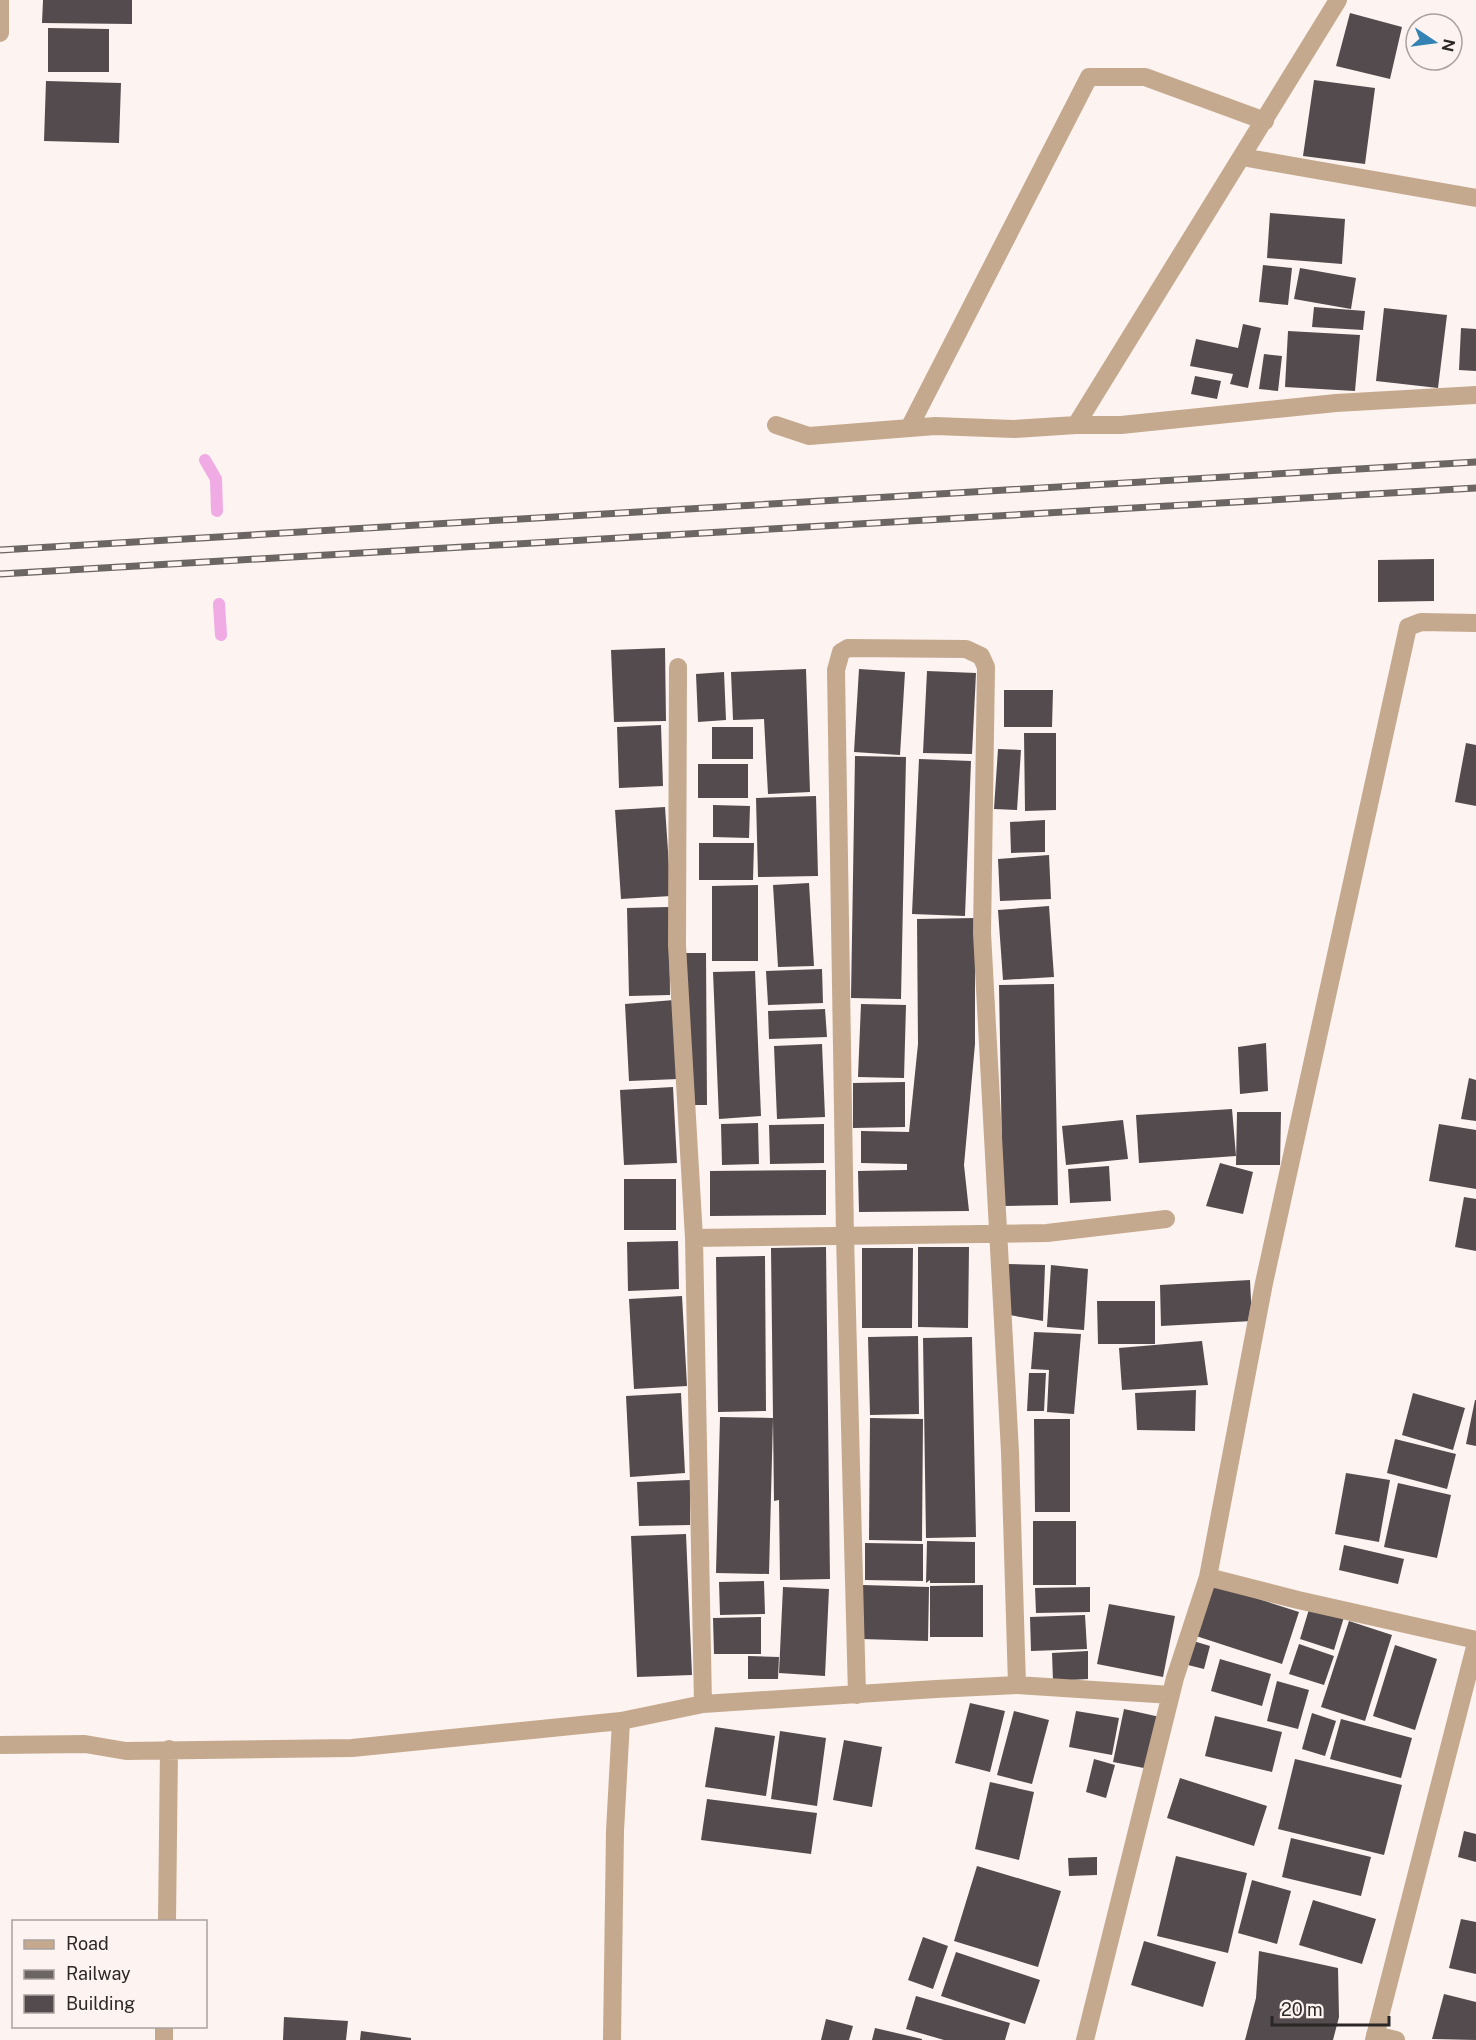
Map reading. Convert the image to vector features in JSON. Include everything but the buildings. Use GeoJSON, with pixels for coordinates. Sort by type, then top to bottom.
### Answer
{"type":"FeatureCollection","features":[{"type":"Feature","properties":{"kind":"street"},"geometry":{"type":"LineString","coordinates":[[0,0],[0,33]]}},
{"type":"Feature","properties":{"kind":"street"},"geometry":{"type":"LineString","coordinates":[[1076,425],[1338,0]]}},
{"type":"Feature","properties":{"kind":"street"},"geometry":{"type":"LineString","coordinates":[[909,428],[1089,77],[1145,77],[1265,121]]}},
{"type":"Feature","properties":{"kind":"street"},"geometry":{"type":"LineString","coordinates":[[1242,157],[1476,198]]}},
{"type":"Feature","properties":{"kind":"street"},"geometry":{"type":"LineString","coordinates":[[776,425],[809,436],[935,426],[1014,429],[1121,425],[1336,403],[1476,395]]}},
{"type":"Feature","properties":{"kind":"street"},"geometry":{"type":"LineString","coordinates":[[1085,2040],[1171,1695],[1191,1622],[1208,1577],[1264,1283],[1408,627],[1421,622],[1476,623]]}},
{"type":"Feature","properties":{"kind":"street"},"geometry":{"type":"LineString","coordinates":[[857,1695],[845,1236],[836,670],[841,652],[848,648],[966,649],[981,656],[987,667],[982,933],[1010,1452],[1017,1685]]}},
{"type":"Feature","properties":{"kind":"street"},"geometry":{"type":"LineString","coordinates":[[678,667],[677,945],[694,1238],[703,1704]]}},
{"type":"Feature","properties":{"kind":"street"},"geometry":{"type":"LineString","coordinates":[[694,1238],[1047,1233],[1166,1218]]}},
{"type":"Feature","properties":{"kind":"street"},"geometry":{"type":"LineString","coordinates":[[1208,1577],[1476,1642],[1374,2038],[1396,2040]]}},
{"type":"Feature","properties":{"kind":"street"},"geometry":{"type":"LineString","coordinates":[[0,1745],[85,1744],[126,1751],[352,1748],[621,1721],[703,1704],[1017,1685],[1171,1695]]}},
{"type":"Feature","properties":{"kind":"street"},"geometry":{"type":"LineString","coordinates":[[612,2040],[615,1831],[621,1721]]}},
{"type":"Feature","properties":{"kind":"street"},"geometry":{"type":"LineString","coordinates":[[167,1920],[169,1749]]}},
{"type":"Feature","properties":{"kind":"waterway"},"geometry":{"type":"LineString","coordinates":[[205,460],[216,479],[217,511]]}},
{"type":"Feature","properties":{"kind":"waterway"},"geometry":{"type":"LineString","coordinates":[[219,604],[221,635]]}},
{"type":"Feature","properties":{"kind":"railway"},"geometry":{"type":"LineString","coordinates":[[0,550],[1476,462]]}},
{"type":"Feature","properties":{"kind":"railway"},"geometry":{"type":"LineString","coordinates":[[0,574],[1476,488]]}}]}
